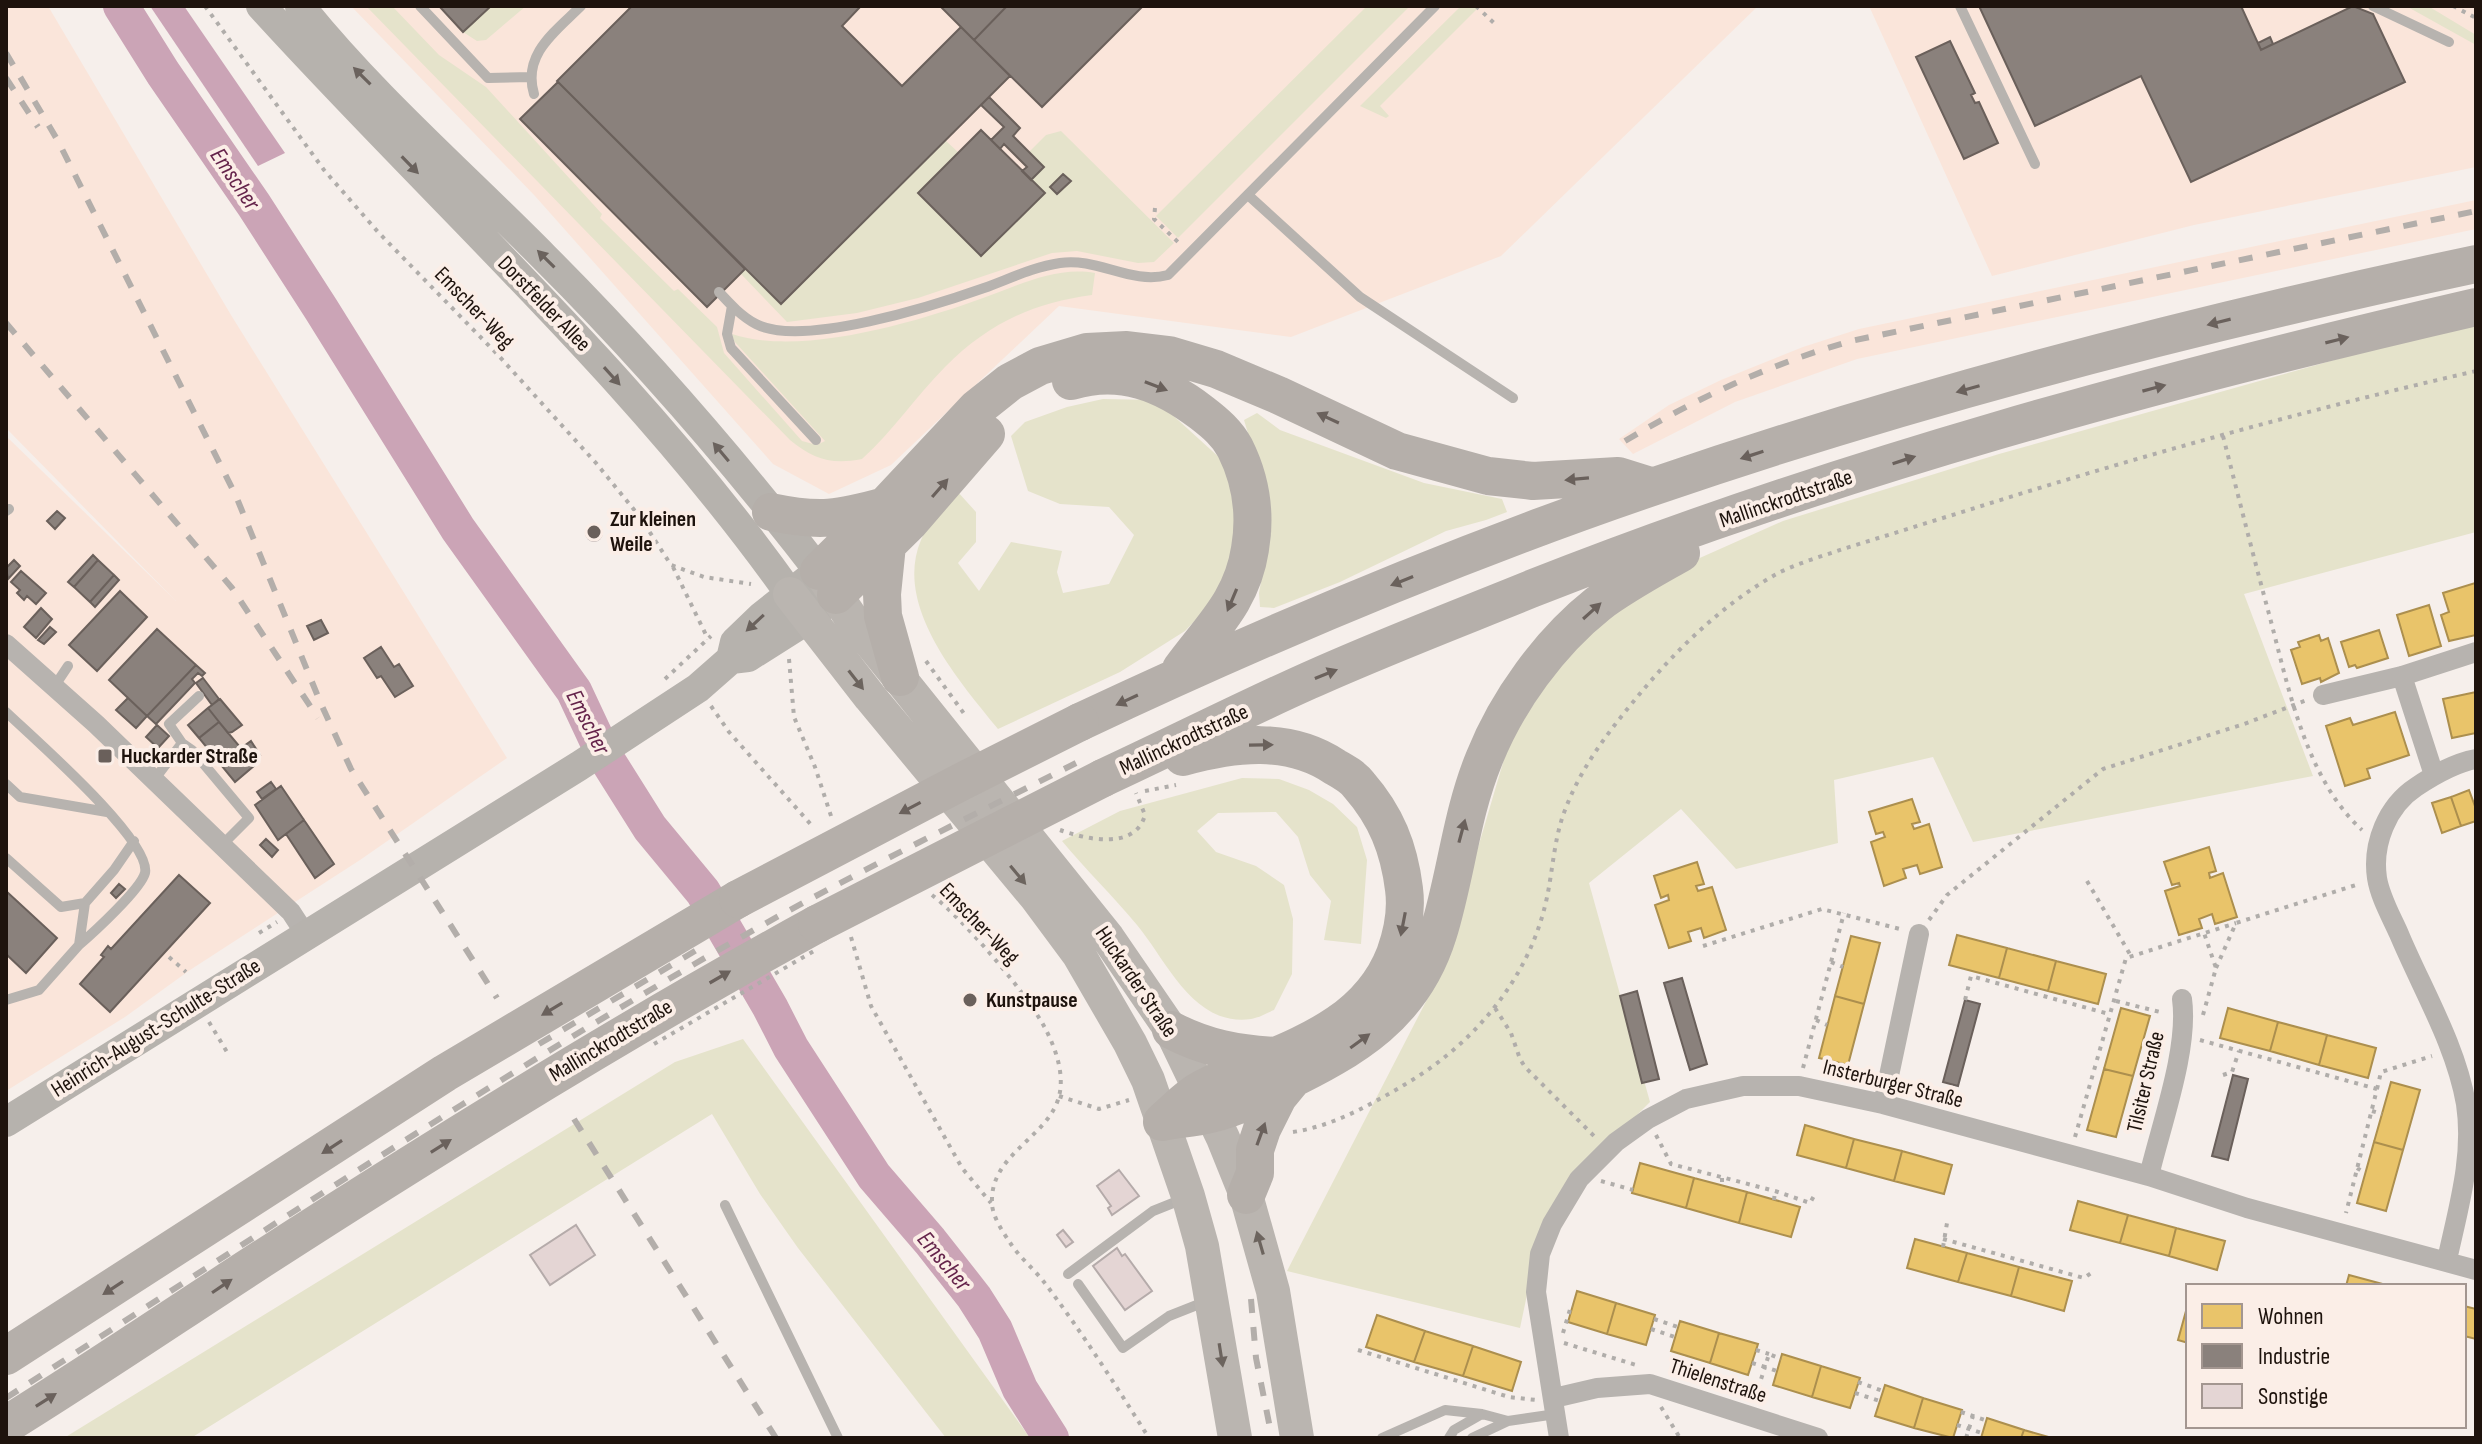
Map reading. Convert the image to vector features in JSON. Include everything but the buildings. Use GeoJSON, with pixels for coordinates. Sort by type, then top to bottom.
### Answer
{"type":"FeatureCollection","features":[{"type":"Feature","properties":{"kind":"highway"},"geometry":{"type":"LineString","coordinates":[[6,1356],[445,1073],[738,899],[1080,722],[1285,628],[1475,552],[1653,486],[1826,431],[2071,359],[2295,303],[2476,264]]}},
{"type":"Feature","properties":{"kind":"highway","name":"Mallinckrodtstraße"},"geometry":{"type":"LineString","coordinates":[[6,1425],[379,1185],[652,1016],[817,924],[1122,790],[1310,680],[1534,588],[1712,524],[2006,427],[2476,307]]}},
{"type":"Feature","properties":{"kind":"highway"},"geometry":{"type":"LineString","coordinates":[[828,583],[885,506],[976,409],[1010,382],[1040,366],[1087,352],[1127,350],[1169,355],[1216,369],[1397,451],[1465,471],[1533,481],[1618,476],[1653,486]]}},
{"type":"Feature","properties":{"kind":"highway"},"geometry":{"type":"LineString","coordinates":[[828,583],[887,545],[991,429],[1050,388],[1082,378],[1110,375],[1161,385],[1218,425],[1234,446],[1250,487],[1253,523],[1250,552],[1229,610],[1175,678]]}},
{"type":"Feature","properties":{"kind":"highway"},"geometry":{"type":"LineString","coordinates":[[771,512],[841,519],[885,506]]}},
{"type":"Feature","properties":{"kind":"highway"},"geometry":{"type":"LineString","coordinates":[[1171,1030],[1216,1049],[1244,1054],[1285,1068],[1346,1051],[1379,1028],[1411,991],[1426,963],[1438,934],[1463,828],[1484,758],[1533,673],[1598,604],[1682,552],[1712,524]]}},
{"type":"Feature","properties":{"kind":"highway"},"geometry":{"type":"LineString","coordinates":[[887,545],[883,616],[900,677]]}},
{"type":"Feature","properties":{"kind":"highway"},"geometry":{"type":"LineString","coordinates":[[1122,790],[1223,746],[1281,745],[1325,760],[1355,780],[1374,802],[1392,836],[1407,907],[1396,949],[1381,981],[1368,999],[1240,1105],[1205,1102],[1149,1109]]}},
{"type":"Feature","properties":{"kind":"highway"},"geometry":{"type":"LineString","coordinates":[[1246,1195],[1255,1173],[1255,1150],[1278,1097],[1285,1068]]}},
{"type":"Feature","properties":{"kind":"main road","name":"Dorstfelder Allee"},"geometry":{"type":"LineString","coordinates":[[261,6],[334,86],[560,318],[635,401],[740,527],[799,606]]}},
{"type":"Feature","properties":{"kind":"main road","name":"Dorstfelder Allee"},"geometry":{"type":"LineString","coordinates":[[300,6],[351,65],[602,317],[659,379],[828,583]]}},
{"type":"Feature","properties":{"kind":"main road"},"geometry":{"type":"LineString","coordinates":[[306,935],[579,766],[656,703],[698,688],[731,659],[735,642],[799,606],[828,583]]}},
{"type":"Feature","properties":{"kind":"main road","name":"Huckarder Straße"},"geometry":{"type":"LineString","coordinates":[[828,583],[1108,938],[1171,1030],[1246,1195],[1273,1291],[1297,1438]]}},
{"type":"Feature","properties":{"kind":"main road","name":"Huckarder Straße"},"geometry":{"type":"LineString","coordinates":[[799,606],[1036,897],[1079,955],[1130,1043],[1148,1080],[1149,1109],[1188,1196],[1212,1300],[1235,1438]]}},
{"type":"Feature","properties":{"kind":"main road","name":"Heinrich-August-Schulte-Straße"},"geometry":{"type":"LineString","coordinates":[[6,1122],[306,935]]}},
{"type":"Feature","properties":{"kind":"street"},"geometry":{"type":"LineString","coordinates":[[6,644],[222,845],[291,912],[306,935]]}},
{"type":"Feature","properties":{"kind":"street"},"geometry":{"type":"LineString","coordinates":[[2323,695],[2402,676],[2476,652]]}},
{"type":"Feature","properties":{"kind":"street"},"geometry":{"type":"LineString","coordinates":[[2402,676],[2434,775]]}},
{"type":"Feature","properties":{"kind":"street"},"geometry":{"type":"LineString","coordinates":[[2447,1260],[2469,1157],[2466,1104],[2452,1053],[2377,879],[2378,842],[2388,817],[2406,794],[2434,775],[2476,759]]}},
{"type":"Feature","properties":{"kind":"street"},"geometry":{"type":"LineString","coordinates":[[1883,1104],[1919,934]]}},
{"type":"Feature","properties":{"kind":"street","name":"Tilsiter Straße"},"geometry":{"type":"LineString","coordinates":[[2149,1176],[2177,1063],[2183,1009]]}},
{"type":"Feature","properties":{"kind":"street","name":"Insterburger Straße"},"geometry":{"type":"LineString","coordinates":[[1559,1438],[1549,1404],[1536,1292],[1540,1254],[1552,1224],[1579,1179],[1616,1142],[1648,1119],[1686,1099],[1743,1086],[1799,1086],[1883,1104],[2476,1270]]}},
{"type":"Feature","properties":{"kind":"street","name":"Thielenstraße"},"geometry":{"type":"LineString","coordinates":[[1549,1404],[1597,1388],[1650,1384],[1818,1438]]}},
{"type":"Feature","properties":{"kind":"lane"},"geometry":{"type":"LineString","coordinates":[[420,6],[488,78],[531,77]]}},
{"type":"Feature","properties":{"kind":"lane"},"geometry":{"type":"LineString","coordinates":[[534,94],[532,66],[539,47],[581,6]]}},
{"type":"Feature","properties":{"kind":"lane"},"geometry":{"type":"LineString","coordinates":[[719,292],[757,325],[779,331],[856,324],[958,297],[1036,268],[1061,263],[1086,261],[1137,276],[1155,278],[1168,275],[1435,6]]}},
{"type":"Feature","properties":{"kind":"lane"},"geometry":{"type":"LineString","coordinates":[[1960,6],[2035,164]]}},
{"type":"Feature","properties":{"kind":"lane"},"geometry":{"type":"LineString","coordinates":[[2373,6],[2449,42]]}},
{"type":"Feature","properties":{"kind":"lane"},"geometry":{"type":"LineString","coordinates":[[1248,195],[1360,297],[1513,398]]}},
{"type":"Feature","properties":{"kind":"lane"},"geometry":{"type":"LineString","coordinates":[[732,306],[727,334],[731,348],[816,440]]}},
{"type":"Feature","properties":{"kind":"lane"},"geometry":{"type":"LineString","coordinates":[[54,687],[68,666]]}},
{"type":"Feature","properties":{"kind":"lane"},"geometry":{"type":"LineString","coordinates":[[199,696],[169,724],[182,743],[192,750],[249,818],[222,845]]}},
{"type":"Feature","properties":{"kind":"lane"},"geometry":{"type":"LineString","coordinates":[[6,712],[73,776],[134,841],[145,859],[145,875],[39,990],[6,1000]]}},
{"type":"Feature","properties":{"kind":"lane"},"geometry":{"type":"LineString","coordinates":[[154,780],[182,743]]}},
{"type":"Feature","properties":{"kind":"lane"},"geometry":{"type":"LineString","coordinates":[[6,784],[20,797],[107,812]]}},
{"type":"Feature","properties":{"kind":"lane"},"geometry":{"type":"LineString","coordinates":[[79,945],[85,903],[134,841]]}},
{"type":"Feature","properties":{"kind":"lane"},"geometry":{"type":"LineString","coordinates":[[6,858],[61,907],[85,903]]}},
{"type":"Feature","properties":{"kind":"lane"},"geometry":{"type":"LineString","coordinates":[[1068,1274],[1153,1211],[1188,1196]]}},
{"type":"Feature","properties":{"kind":"lane"},"geometry":{"type":"LineString","coordinates":[[725,1205],[838,1438]]}},
{"type":"Feature","properties":{"kind":"lane"},"geometry":{"type":"LineString","coordinates":[[1078,1284],[1123,1348],[1169,1316],[1212,1300]]}},
{"type":"Feature","properties":{"kind":"lane"},"geometry":{"type":"LineString","coordinates":[[1472,1438],[1549,1404]]}},
{"type":"Feature","properties":{"kind":"lane"},"geometry":{"type":"LineString","coordinates":[[1382,1438],[1445,1410],[1482,1414],[1508,1421]]}},
{"type":"Feature","properties":{"kind":"lane"},"geometry":{"type":"LineString","coordinates":[[1449,1438],[1454,1430],[1482,1414]]}},
{"type":"Feature","properties":{"kind":"path","name":"Emscher-Weg"},"geometry":{"type":"LineString","coordinates":[[205,6],[324,170],[378,232],[517,376],[640,517],[671,565],[708,639]]}},
{"type":"Feature","properties":{"kind":"path"},"geometry":{"type":"LineString","coordinates":[[1476,6],[1495,24]]}},
{"type":"Feature","properties":{"kind":"path"},"geometry":{"type":"LineString","coordinates":[[2453,6],[2476,18]]}},
{"type":"Feature","properties":{"kind":"path"},"geometry":{"type":"LineString","coordinates":[[1155,208],[1154,219],[1189,253]]}},
{"type":"Feature","properties":{"kind":"path"},"geometry":{"type":"LineString","coordinates":[[1281,1133],[1309,1130],[1390,1094],[1439,1063],[1471,1034],[1515,978],[1537,932],[1549,891],[1564,813],[1582,774],[1615,724],[1641,693],[1719,614],[1776,574],[1810,560],[2018,494],[2359,398],[2476,371]]}},
{"type":"Feature","properties":{"kind":"path"},"geometry":{"type":"LineString","coordinates":[[2223,436],[2301,730],[2333,795],[2346,814],[2378,842]]}},
{"type":"Feature","properties":{"kind":"path"},"geometry":{"type":"LineString","coordinates":[[671,565],[704,577],[751,584]]}},
{"type":"Feature","properties":{"kind":"path"},"geometry":{"type":"LineString","coordinates":[[656,703],[666,677],[720,631]]}},
{"type":"Feature","properties":{"kind":"path"},"geometry":{"type":"LineString","coordinates":[[786,654],[794,717],[815,767],[835,830]]}},
{"type":"Feature","properties":{"kind":"path"},"geometry":{"type":"LineString","coordinates":[[698,688],[737,741],[817,830]]}},
{"type":"Feature","properties":{"kind":"path"},"geometry":{"type":"LineString","coordinates":[[1703,946],[1822,909],[1919,934],[1947,895],[2103,769],[2294,707]]}},
{"type":"Feature","properties":{"kind":"path"},"geometry":{"type":"LineString","coordinates":[[1122,790],[1187,781]]}},
{"type":"Feature","properties":{"kind":"path"},"geometry":{"type":"LineString","coordinates":[[1054,827],[1103,841],[1128,834],[1142,825],[1145,815],[1122,790]]}},
{"type":"Feature","properties":{"kind":"path"},"geometry":{"type":"LineString","coordinates":[[2070,1155],[2126,958],[2377,879]]}},
{"type":"Feature","properties":{"kind":"path"},"geometry":{"type":"LineString","coordinates":[[2087,881],[2131,956]]}},
{"type":"Feature","properties":{"kind":"path","name":"Emscher-Weg"},"geometry":{"type":"LineString","coordinates":[[929,892],[1012,981],[1045,1028],[1058,1061],[1061,1078],[1059,1096]]}},
{"type":"Feature","properties":{"kind":"path"},"geometry":{"type":"LineString","coordinates":[[1799,1086],[1844,913]]}},
{"type":"Feature","properties":{"kind":"path"},"geometry":{"type":"LineString","coordinates":[[2116,1001],[2183,1009],[2200,1024],[2216,968],[2236,923]]}},
{"type":"Feature","properties":{"kind":"path"},"geometry":{"type":"LineString","coordinates":[[851,928],[852,943],[871,1006],[962,1168],[991,1204],[1010,1243],[1044,1282],[1149,1438]]}},
{"type":"Feature","properties":{"kind":"path"},"geometry":{"type":"LineString","coordinates":[[2204,933],[2216,968]]}},
{"type":"Feature","properties":{"kind":"path"},"geometry":{"type":"LineString","coordinates":[[169,957],[186,972]]}},
{"type":"Feature","properties":{"kind":"path"},"geometry":{"type":"LineString","coordinates":[[1831,962],[1843,967]]}},
{"type":"Feature","properties":{"kind":"path"},"geometry":{"type":"LineString","coordinates":[[1965,1000],[1971,976],[2109,1014]]}},
{"type":"Feature","properties":{"kind":"path"},"geometry":{"type":"LineString","coordinates":[[1494,1008],[1511,1033],[1525,1067],[1598,1139]]}},
{"type":"Feature","properties":{"kind":"path"},"geometry":{"type":"LineString","coordinates":[[206,1016],[227,1052]]}},
{"type":"Feature","properties":{"kind":"path"},"geometry":{"type":"LineString","coordinates":[[1816,1020],[1827,1025]]}},
{"type":"Feature","properties":{"kind":"path"},"geometry":{"type":"LineString","coordinates":[[2200,1040],[2377,1089]]}},
{"type":"Feature","properties":{"kind":"path"},"geometry":{"type":"LineString","coordinates":[[2223,1075],[2232,1072],[2239,1051]]}},
{"type":"Feature","properties":{"kind":"path"},"geometry":{"type":"LineString","coordinates":[[2346,1213],[2381,1072],[2439,1054]]}},
{"type":"Feature","properties":{"kind":"path"},"geometry":{"type":"LineString","coordinates":[[991,1204],[998,1175],[1016,1148],[1043,1125],[1059,1096],[1099,1109],[1149,1109]]}},
{"type":"Feature","properties":{"kind":"path"},"geometry":{"type":"LineString","coordinates":[[2372,1111],[2382,1114]]}},
{"type":"Feature","properties":{"kind":"path"},"geometry":{"type":"LineString","coordinates":[[1655,1132],[1671,1164],[1671,1172]]}},
{"type":"Feature","properties":{"kind":"path"},"geometry":{"type":"LineString","coordinates":[[1671,1164],[1810,1203],[1815,1194]]}},
{"type":"Feature","properties":{"kind":"path"},"geometry":{"type":"LineString","coordinates":[[2357,1168],[2365,1173]]}},
{"type":"Feature","properties":{"kind":"path"},"geometry":{"type":"LineString","coordinates":[[1722,1178],[1722,1186]]}},
{"type":"Feature","properties":{"kind":"path"},"geometry":{"type":"LineString","coordinates":[[1599,1181],[1633,1190]]}},
{"type":"Feature","properties":{"kind":"path"},"geometry":{"type":"LineString","coordinates":[[1774,1200],[1775,1191]]}},
{"type":"Feature","properties":{"kind":"path"},"geometry":{"type":"LineString","coordinates":[[1943,1247],[1947,1223]]}},
{"type":"Feature","properties":{"kind":"path"},"geometry":{"type":"LineString","coordinates":[[1943,1239],[2044,1270],[2084,1278],[2094,1271]]}},
{"type":"Feature","properties":{"kind":"path"},"geometry":{"type":"LineString","coordinates":[[1995,1253],[1995,1260]]}},
{"type":"Feature","properties":{"kind":"path"},"geometry":{"type":"LineString","coordinates":[[1573,1306],[1560,1342],[1640,1366]]}},
{"type":"Feature","properties":{"kind":"path"},"geometry":{"type":"LineString","coordinates":[[1654,1319],[1678,1327]]}},
{"type":"Feature","properties":{"kind":"path"},"geometry":{"type":"LineString","coordinates":[[1651,1329],[1675,1337]]}},
{"type":"Feature","properties":{"kind":"path"},"geometry":{"type":"LineString","coordinates":[[1358,1350],[1486,1386],[1509,1397],[1549,1404]]}},
{"type":"Feature","properties":{"kind":"path"},"geometry":{"type":"LineString","coordinates":[[1756,1350],[1781,1359]]}},
{"type":"Feature","properties":{"kind":"path"},"geometry":{"type":"LineString","coordinates":[[1754,1401],[1769,1354]]}},
{"type":"Feature","properties":{"kind":"path"},"geometry":{"type":"LineString","coordinates":[[1752,1363],[1777,1371]]}},
{"type":"Feature","properties":{"kind":"path"},"geometry":{"type":"LineString","coordinates":[[1858,1382],[1883,1391]]}},
{"type":"Feature","properties":{"kind":"path"},"geometry":{"type":"LineString","coordinates":[[1855,1393],[1880,1401]]}},
{"type":"Feature","properties":{"kind":"path"},"geometry":{"type":"LineString","coordinates":[[1656,1398],[1680,1438]]}},
{"type":"Feature","properties":{"kind":"path"},"geometry":{"type":"LineString","coordinates":[[1961,1412],[1985,1420]]}},
{"type":"Feature","properties":{"kind":"path"},"geometry":{"type":"LineString","coordinates":[[1966,1438],[1973,1416]]}},
{"type":"Feature","properties":{"kind":"path"},"geometry":{"type":"LineString","coordinates":[[1957,1425],[1982,1433]]}},
{"type":"Feature","properties":{"kind":"shaded area"},"geometry":{"type":"Polygon","coordinates":[[[6,6],[48,6],[231,315],[507,758],[360,860],[190,970],[125,1017],[6,1091],[6,436],[176,601],[6,428],[6,6]]]}},
{"type":"Feature","properties":{"kind":"shaded area"},"geometry":{"type":"Polygon","coordinates":[[[150,6],[184,6],[285,153],[258,166],[150,6]]]}},
{"type":"Feature","properties":{"kind":"shaded area"},"geometry":{"type":"Polygon","coordinates":[[[351,6],[1758,6],[1501,256],[1291,337],[1059,306],[891,465],[829,494],[773,464],[535,196],[351,6]]]}},
{"type":"Feature","properties":{"kind":"shaded area"},"geometry":{"type":"Polygon","coordinates":[[[366,6],[392,6],[439,55],[486,87],[602,214],[600,218],[674,291],[678,289],[717,327],[724,353],[802,441],[817,445],[825,441],[734,341],[732,334],[760,340],[791,341],[858,334],[926,317],[1038,278],[1066,272],[1095,273],[1092,295],[1030,310],[978,339],[945,367],[862,459],[832,461],[815,456],[790,440],[366,6]]]}},
{"type":"Feature","properties":{"kind":"shaded area"},"geometry":{"type":"Polygon","coordinates":[[[491,6],[526,6],[486,40],[477,41],[463,32],[491,6]]]}},
{"type":"Feature","properties":{"kind":"shaded area"},"geometry":{"type":"Polygon","coordinates":[[[1367,6],[1410,6],[1178,238],[1156,216],[1367,6]]]}},
{"type":"Feature","properties":{"kind":"shaded area"},"geometry":{"type":"Polygon","coordinates":[[[1461,6],[1480,6],[1380,106],[1389,116],[1386,118],[1360,106],[1461,6]]]}},
{"type":"Feature","properties":{"kind":"shaded area"},"geometry":{"type":"Polygon","coordinates":[[[1869,6],[2476,6],[2476,167],[2194,225],[1992,276],[1869,6]]]}},
{"type":"Feature","properties":{"kind":"shaded area"},"geometry":{"type":"Polygon","coordinates":[[[2406,6],[2428,6],[2476,35],[2476,45],[2406,6]]]}},
{"type":"Feature","properties":{"kind":"shaded area"},"geometry":{"type":"Polygon","coordinates":[[[1061,131],[1174,243],[1154,262],[1138,263],[1077,251],[1052,253],[918,298],[857,313],[787,322],[740,273],[745,269],[782,304],[945,140],[959,153],[918,194],[981,256],[1044,194],[1031,180],[1029,152],[1046,135],[1061,131]]]}},
{"type":"Feature","properties":{"kind":"shaded area"},"geometry":{"type":"Polygon","coordinates":[[[2476,200],[2476,229],[1857,359],[1735,402],[1633,454],[1619,439],[1669,405],[1721,380],[1803,347],[1859,329],[2476,200]]]}},
{"type":"Feature","properties":{"kind":"shaded area"},"geometry":{"type":"Polygon","coordinates":[[[2476,324],[2476,532],[2244,594],[2313,776],[1973,842],[1933,757],[1834,780],[1838,843],[1736,869],[1681,809],[1589,883],[1650,1102],[1578,1174],[1537,1247],[1520,1328],[1287,1271],[1451,953],[1467,885],[1510,739],[1587,624],[1693,561],[1783,521],[1999,454],[2377,348],[2476,324]]]}},
{"type":"Feature","properties":{"kind":"shaded area"},"geometry":{"type":"Polygon","coordinates":[[[1103,399],[1156,400],[1221,459],[1233,481],[1236,567],[1209,606],[1185,631],[1120,672],[998,729],[949,666],[923,616],[916,591],[915,565],[921,540],[957,491],[976,512],[976,542],[958,563],[979,591],[1011,542],[1062,551],[1057,572],[1063,593],[1109,584],[1134,535],[1109,507],[1060,504],[1028,491],[1011,436],[1025,422],[1067,407],[1103,399]]]}},
{"type":"Feature","properties":{"kind":"shaded area"},"geometry":{"type":"Polygon","coordinates":[[[1257,413],[1280,430],[1424,483],[1502,499],[1507,512],[1446,531],[1340,582],[1274,608],[1260,607],[1259,593],[1267,548],[1244,420],[1257,413]]]}},
{"type":"Feature","properties":{"kind":"shaded area"},"geometry":{"type":"Polygon","coordinates":[[[1242,778],[1279,779],[1309,790],[1333,804],[1357,827],[1367,860],[1361,944],[1324,940],[1331,901],[1310,875],[1298,837],[1276,812],[1218,813],[1197,831],[1216,852],[1256,866],[1284,885],[1293,919],[1292,974],[1274,1010],[1251,1019],[1231,1019],[1213,1013],[1197,1002],[1171,973],[1137,925],[1062,841],[1120,811],[1242,778]]]}},
{"type":"Feature","properties":{"kind":"shaded area"},"geometry":{"type":"Polygon","coordinates":[[[743,1039],[1030,1438],[946,1438],[798,1248],[760,1194],[712,1114],[191,1438],[64,1438],[675,1062],[743,1039]]]}},
{"type":"Feature","properties":{"kind":"waterway","name":"Emscher"},"geometry":{"type":"LineString","coordinates":[[121,6],[254,205],[458,529],[574,691],[604,755],[650,828],[703,892],[791,1048],[874,1176],[974,1297],[995,1330],[1020,1389],[1051,1438]]}},
{"type":"Feature","properties":{"kind":"railway"},"geometry":{"type":"LineString","coordinates":[[6,53],[58,141],[236,496],[321,704],[351,769],[497,998]]}},
{"type":"Feature","properties":{"kind":"railway"},"geometry":{"type":"LineString","coordinates":[[6,78],[38,127]]}},
{"type":"Feature","properties":{"kind":"railway"},"geometry":{"type":"LineString","coordinates":[[1625,441],[1679,410],[1735,384],[1792,360],[1851,341],[2476,211]]}},
{"type":"Feature","properties":{"kind":"railway"},"geometry":{"type":"LineString","coordinates":[[6,323],[232,588],[318,718]]}},
{"type":"Feature","properties":{"kind":"railway"},"geometry":{"type":"LineString","coordinates":[[6,1398],[379,1157],[663,983],[838,884],[1076,763]]}},
{"type":"Feature","properties":{"kind":"railway"},"geometry":{"type":"LineString","coordinates":[[539,1044],[700,948]]}},
{"type":"Feature","properties":{"kind":"railway"},"geometry":{"type":"LineString","coordinates":[[574,1119],[776,1438]]}},
{"type":"Feature","properties":{"kind":"railway"},"geometry":{"type":"LineString","coordinates":[[1251,1299],[1256,1358],[1272,1438]]}},
{"type":"Feature","properties":{"kind":"place","name":"Zur kleinen Weile"},"geometry":{"type":"Point","coordinates":[594,532]}},
{"type":"Feature","properties":{"kind":"place","name":"Huckarder Straße"},"geometry":{"type":"Point","coordinates":[105,756]}},
{"type":"Feature","properties":{"kind":"place","name":"Kunstpause"},"geometry":{"type":"Point","coordinates":[970,1000]}}]}
